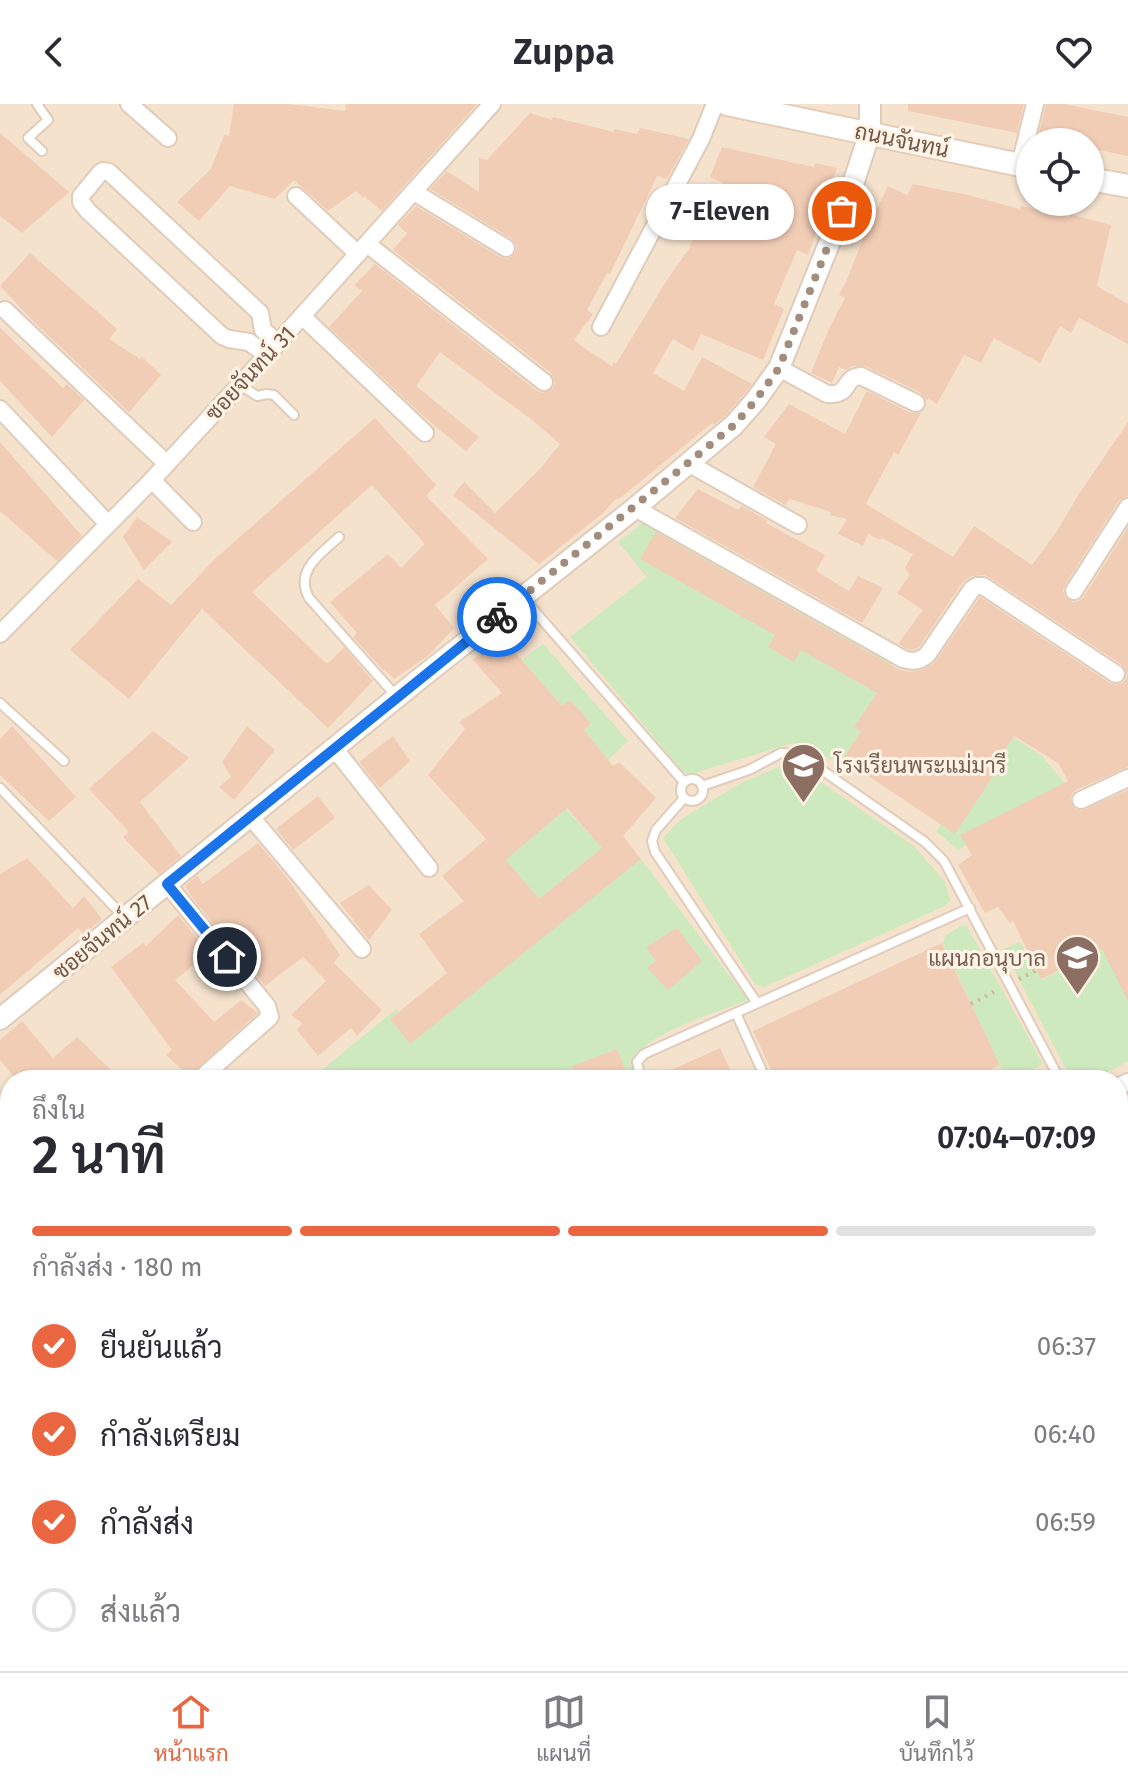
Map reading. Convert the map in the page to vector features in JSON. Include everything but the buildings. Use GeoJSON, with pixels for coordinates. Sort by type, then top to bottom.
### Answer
{"type":"FeatureCollection","features":[{"type":"Feature","properties":{"kind":"main road","name":"ถนนจันทน์"},"geometry":{"type":"LineString","coordinates":[[727,104],[1016,164]]}},
{"type":"Feature","properties":{"kind":"main road"},"geometry":{"type":"LineString","coordinates":[[1104,182],[1128,186]]}},
{"type":"Feature","properties":{"kind":"street"},"geometry":{"type":"LineString","coordinates":[[129,104],[168,138]]}},
{"type":"Feature","properties":{"kind":"street","name":"ซอยจันทน์ 31"},"geometry":{"type":"LineString","coordinates":[[3,631],[152,480],[492,104]]}},
{"type":"Feature","properties":{"kind":"street"},"geometry":{"type":"LineString","coordinates":[[601,327],[701,139],[715,104]]}},
{"type":"Feature","properties":{"kind":"street","name":"ซอยจันทน์ 27"},"geometry":{"type":"LineString","coordinates":[[0,1019],[734,425],[779,368],[853,184],[870,132],[870,104]]}},
{"type":"Feature","properties":{"kind":"street"},"geometry":{"type":"LineString","coordinates":[[1031,128],[1035,104]]}},
{"type":"Feature","properties":{"kind":"street"},"geometry":{"type":"LineString","coordinates":[[109,172],[260,313],[263,330],[272,349],[222,336],[88,211],[81,202],[81,196],[100,173],[109,172]]}},
{"type":"Feature","properties":{"kind":"street"},"geometry":{"type":"LineString","coordinates":[[414,192],[506,248]]}},
{"type":"Feature","properties":{"kind":"street"},"geometry":{"type":"LineString","coordinates":[[296,196],[362,249],[544,382]]}},
{"type":"Feature","properties":{"kind":"street"},"geometry":{"type":"LineString","coordinates":[[5,310],[166,463]]}},
{"type":"Feature","properties":{"kind":"street"},"geometry":{"type":"LineString","coordinates":[[302,316],[425,433]]}},
{"type":"Feature","properties":{"kind":"street"},"geometry":{"type":"LineString","coordinates":[[779,368],[827,394],[843,392],[850,380],[861,376],[916,403]]}},
{"type":"Feature","properties":{"kind":"street"},"geometry":{"type":"LineString","coordinates":[[0,409],[108,524]]}},
{"type":"Feature","properties":{"kind":"street"},"geometry":{"type":"LineString","coordinates":[[688,463],[798,525]]}},
{"type":"Feature","properties":{"kind":"street"},"geometry":{"type":"LineString","coordinates":[[152,480],[193,522]]}},
{"type":"Feature","properties":{"kind":"street"},"geometry":{"type":"LineString","coordinates":[[1074,591],[1128,507]]}},
{"type":"Feature","properties":{"kind":"street"},"geometry":{"type":"LineString","coordinates":[[635,508],[903,659],[921,660],[927,655],[972,589],[983,586],[1116,674]]}},
{"type":"Feature","properties":{"kind":"street"},"geometry":{"type":"LineString","coordinates":[[0,610],[3,631]]}},
{"type":"Feature","properties":{"kind":"street"},"geometry":{"type":"LineString","coordinates":[[334,748],[429,868]]}},
{"type":"Feature","properties":{"kind":"street"},"geometry":{"type":"LineString","coordinates":[[1081,800],[1128,778]]}},
{"type":"Feature","properties":{"kind":"street"},"geometry":{"type":"LineString","coordinates":[[250,816],[362,949]]}},
{"type":"Feature","properties":{"kind":"street"},"geometry":{"type":"LineString","coordinates":[[167,884],[267,1006],[270,1017],[210,1070]]}},
{"type":"Feature","properties":{"kind":"lane"},"geometry":{"type":"LineString","coordinates":[[37,104],[48,120],[28,138],[42,151]]}},
{"type":"Feature","properties":{"kind":"lane"},"geometry":{"type":"LineString","coordinates":[[240,385],[254,395],[274,395],[294,415]]}},
{"type":"Feature","properties":{"kind":"lane"},"geometry":{"type":"LineString","coordinates":[[339,537],[306,571],[303,581],[305,590],[398,697]]}},
{"type":"Feature","properties":{"kind":"lane"},"geometry":{"type":"LineString","coordinates":[[522,597],[684,782]]}},
{"type":"Feature","properties":{"kind":"lane"},"geometry":{"type":"LineString","coordinates":[[0,703],[64,761]]}},
{"type":"Feature","properties":{"kind":"lane"},"geometry":{"type":"LineString","coordinates":[[702,786],[749,770],[781,753],[799,754],[925,842],[944,861],[1055,1070]]}},
{"type":"Feature","properties":{"kind":"lane"},"geometry":{"type":"LineString","coordinates":[[694,779],[702,786],[698,799],[691,801],[684,798],[681,792],[684,782],[694,779]]}},
{"type":"Feature","properties":{"kind":"lane"},"geometry":{"type":"LineString","coordinates":[[0,788],[125,918]]}},
{"type":"Feature","properties":{"kind":"lane"},"geometry":{"type":"LineString","coordinates":[[684,798],[656,830],[652,841],[655,852],[757,1003]]}},
{"type":"Feature","properties":{"kind":"lane"},"geometry":{"type":"LineString","coordinates":[[639,1070],[637,1062],[644,1054],[970,908]]}},
{"type":"Feature","properties":{"kind":"lane"},"geometry":{"type":"LineString","coordinates":[[736,1013],[762,1070]]}},
{"type":"Feature","properties":{"kind":"path"},"geometry":{"type":"LineString","coordinates":[[1017,980],[1037,970]]}},
{"type":"Feature","properties":{"kind":"path"},"geometry":{"type":"LineString","coordinates":[[971,1004],[1004,987]]}},
{"type":"Feature","properties":{"kind":"shaded area"},"geometry":{"type":"Polygon","coordinates":[[[0,104],[1128,104],[1128,1070],[0,1070],[0,104]]]}},
{"type":"Feature","properties":{"kind":"green space"},"geometry":{"type":"Polygon","coordinates":[[[648,518],[896,660],[855,726],[861,731],[843,759],[829,759],[812,745],[793,743],[691,774],[683,772],[570,637],[647,577],[618,542],[648,518]]]}},
{"type":"Feature","properties":{"kind":"green space"},"geometry":{"type":"Polygon","coordinates":[[[543,644],[628,741],[608,760],[584,730],[590,723],[562,706],[522,660],[543,644]]]}},
{"type":"Feature","properties":{"kind":"green space"},"geometry":{"type":"Polygon","coordinates":[[[1012,736],[1042,756],[1067,786],[958,850],[936,831],[1012,736]]]}},
{"type":"Feature","properties":{"kind":"green space"},"geometry":{"type":"Polygon","coordinates":[[[781,766],[800,768],[914,846],[945,882],[950,901],[945,906],[764,987],[755,984],[663,838],[680,820],[741,783],[781,766]]]}},
{"type":"Feature","properties":{"kind":"green space"},"geometry":{"type":"Polygon","coordinates":[[[560,803],[607,852],[496,944],[459,882],[560,803]]]}},
{"type":"Feature","properties":{"kind":"green space"},"geometry":{"type":"Polygon","coordinates":[[[641,859],[748,1000],[684,1024],[652,1041],[630,1061],[633,1070],[625,1070],[617,1049],[590,1070],[322,1070],[396,1009],[417,1031],[641,859]]]}},
{"type":"Feature","properties":{"kind":"green space"},"geometry":{"type":"Polygon","coordinates":[[[961,926],[967,926],[1043,1064],[1032,1070],[1002,1070],[943,943],[945,936],[961,926]]]}},
{"type":"Feature","properties":{"kind":"green space"},"geometry":{"type":"Polygon","coordinates":[[[1020,942],[1042,980],[1102,947],[1128,997],[1128,1061],[1111,1070],[1066,1070],[1003,949],[1020,942]]]}},
{"type":"Feature","properties":{"kind":"way so far"},"geometry":{"type":"LineString","coordinates":[[497,617],[635,508],[734,425],[756,400],[779,368],[842,211]]}},
{"type":"Feature","properties":{"kind":"place","name":"7-Eleven"},"geometry":{"type":"Point","coordinates":[842,211]}},
{"type":"Feature","properties":{"kind":"place","name":"โรงเรียนพระแม่มารี"},"geometry":{"type":"Point","coordinates":[803,804]}},
{"type":"Feature","properties":{"kind":"place","name":"แผนกอนุบาล"},"geometry":{"type":"Point","coordinates":[1077,997]}},
{"type":"Feature","properties":{"kind":"route"},"geometry":{"type":"LineString","coordinates":[[227,957],[167,884],[497,617]]}}]}
